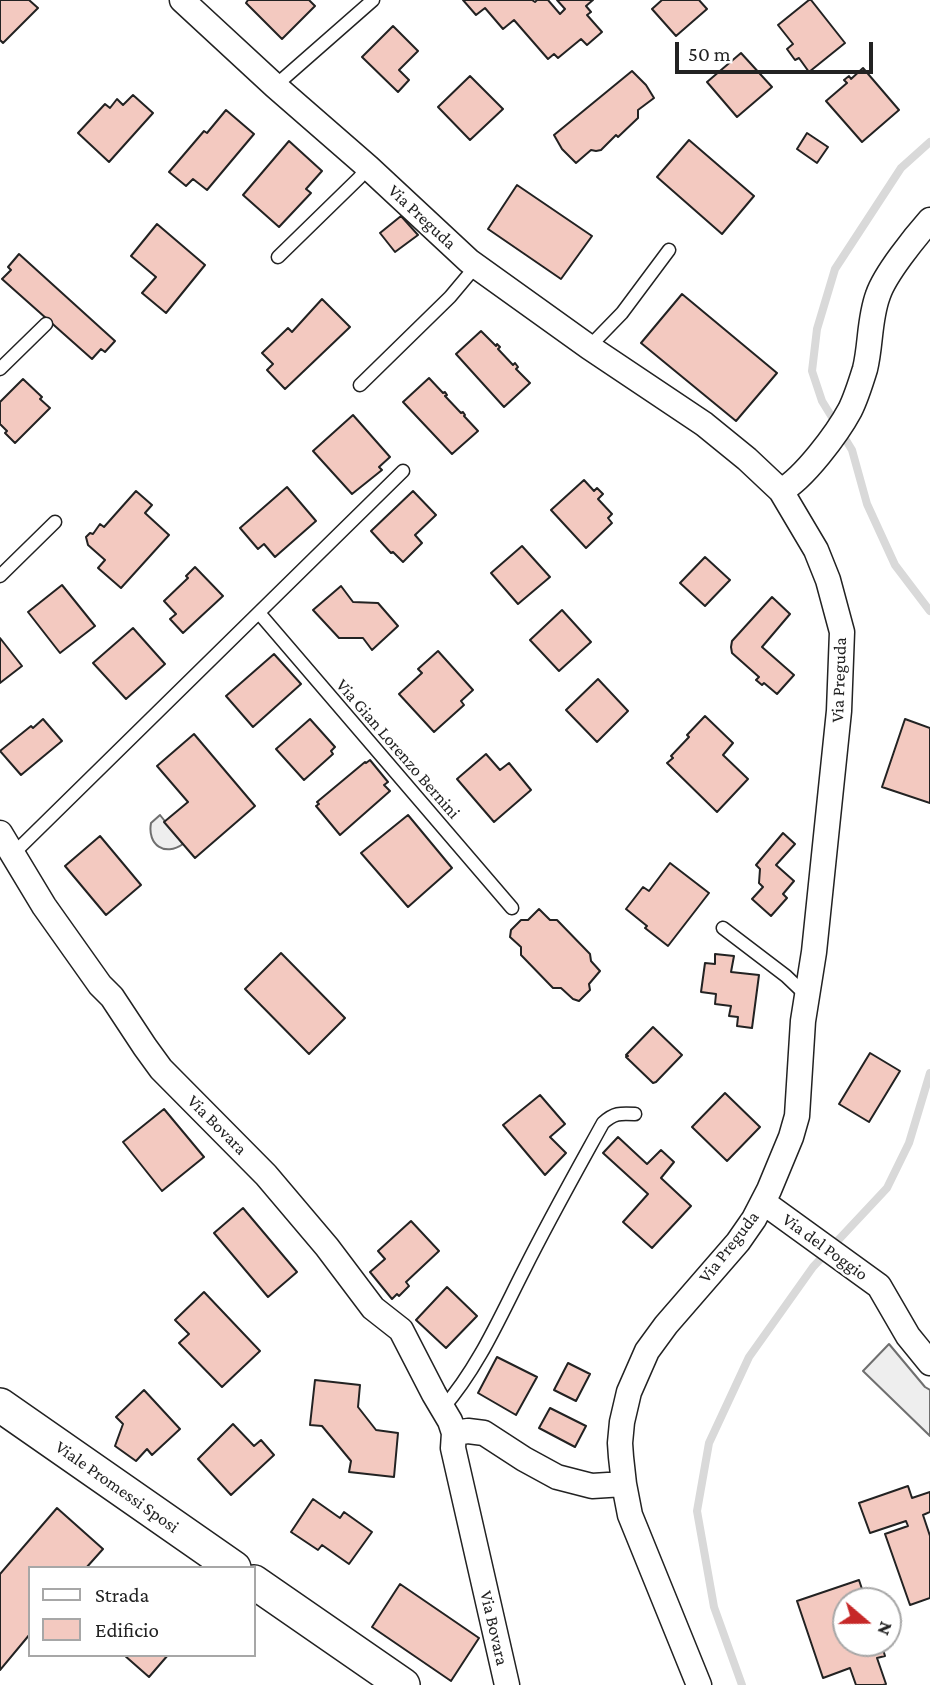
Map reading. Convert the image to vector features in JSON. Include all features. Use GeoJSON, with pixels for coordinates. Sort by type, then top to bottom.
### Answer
{"type":"FeatureCollection","features":[{"type":"Feature","properties":{"kind":"main road","name":"Viale Promessi Sposi"},"geometry":{"type":"LineString","coordinates":[[0,1405],[231,1566]]}},
{"type":"Feature","properties":{"kind":"main road"},"geometry":{"type":"LineString","coordinates":[[256,1583],[403,1685]]}},
{"type":"Feature","properties":{"kind":"street","name":"Via Preguda"},"geometry":{"type":"LineString","coordinates":[[187,2],[275,86],[476,266],[589,347],[705,424],[747,459],[781,491],[816,550],[835,601],[842,632],[839,711],[814,952],[803,1021],[797,1116],[754,1219],[738,1242],[666,1325],[642,1362],[629,1392],[622,1422],[620,1443],[624,1484],[631,1515],[699,1685]]}},
{"type":"Feature","properties":{"kind":"street"},"geometry":{"type":"LineString","coordinates":[[781,491],[792,484],[825,446],[850,410],[865,368],[878,292],[930,220]]}},
{"type":"Feature","properties":{"kind":"street","name":"Via Bovara"},"geometry":{"type":"LineString","coordinates":[[0,833],[44,906],[100,985],[112,997],[161,1069],[271,1180],[373,1308],[401,1330],[454,1433],[453,1448],[507,1685]]}},
{"type":"Feature","properties":{"kind":"street","name":"Via del Poggio"},"geometry":{"type":"LineString","coordinates":[[763,1202],[879,1286],[908,1336],[930,1363]]}},
{"type":"Feature","properties":{"kind":"street"},"geometry":{"type":"LineString","coordinates":[[454,1433],[484,1433],[557,1477],[592,1486],[624,1484]]}},
{"type":"Feature","properties":{"kind":"lane"},"geometry":{"type":"LineString","coordinates":[[275,86],[373,0]]}},
{"type":"Feature","properties":{"kind":"lane"},"geometry":{"type":"LineString","coordinates":[[278,257],[368,167]]}},
{"type":"Feature","properties":{"kind":"lane"},"geometry":{"type":"LineString","coordinates":[[589,347],[622,313],[669,250]]}},
{"type":"Feature","properties":{"kind":"lane"},"geometry":{"type":"LineString","coordinates":[[360,384],[450,297],[476,266]]}},
{"type":"Feature","properties":{"kind":"lane"},"geometry":{"type":"LineString","coordinates":[[0,369],[46,324]]}},
{"type":"Feature","properties":{"kind":"lane"},"geometry":{"type":"LineString","coordinates":[[13,855],[403,471]]}},
{"type":"Feature","properties":{"kind":"lane"},"geometry":{"type":"LineString","coordinates":[[0,576],[55,522]]}},
{"type":"Feature","properties":{"kind":"lane","name":"Via Gian Lorenzo Bernini"},"geometry":{"type":"LineString","coordinates":[[259,613],[512,908]]}},
{"type":"Feature","properties":{"kind":"lane"},"geometry":{"type":"LineString","coordinates":[[723,928],[786,976],[807,996]]}},
{"type":"Feature","properties":{"kind":"lane"},"geometry":{"type":"LineString","coordinates":[[443,1408],[461,1387],[484,1349],[603,1123],[618,1112],[635,1114]]}},
{"type":"Feature","properties":{"kind":"shaded area"},"geometry":{"type":"Polygon","coordinates":[[[160,815],[183,844],[164,849],[155,843],[150,831],[151,823],[160,815]]]}},
{"type":"Feature","properties":{"kind":"shaded area"},"geometry":{"type":"Polygon","coordinates":[[[889,1344],[930,1390],[930,1436],[863,1371],[889,1344]]]}},
{"type":"Feature","properties":{"kind":"building"},"geometry":{"type":"Polygon","coordinates":[[[0,0],[29,0],[38,8],[3,43],[0,40],[0,0]]]}},
{"type":"Feature","properties":{"kind":"building"},"geometry":{"type":"Polygon","coordinates":[[[248,0],[309,0],[315,6],[282,39],[246,3],[248,0]]]}},
{"type":"Feature","properties":{"kind":"building"},"geometry":{"type":"Polygon","coordinates":[[[463,0],[548,0],[560,14],[565,9],[557,0],[593,0],[586,6],[591,12],[587,15],[602,32],[587,45],[581,39],[558,58],[554,54],[548,59],[514,20],[503,29],[485,8],[476,15],[463,0]]]}},
{"type":"Feature","properties":{"kind":"building"},"geometry":{"type":"Polygon","coordinates":[[[662,0],[699,0],[707,9],[676,36],[652,9],[662,0]]]}},
{"type":"Feature","properties":{"kind":"building"},"geometry":{"type":"Polygon","coordinates":[[[809,0],[845,43],[809,72],[799,58],[795,60],[787,49],[793,44],[778,25],[809,0]]]}},
{"type":"Feature","properties":{"kind":"building"},"geometry":{"type":"Polygon","coordinates":[[[393,26],[418,51],[399,70],[409,80],[398,92],[362,57],[393,26]]]}},
{"type":"Feature","properties":{"kind":"building"},"geometry":{"type":"Polygon","coordinates":[[[741,53],[772,87],[737,117],[707,82],[741,53]]]}},
{"type":"Feature","properties":{"kind":"building"},"geometry":{"type":"Polygon","coordinates":[[[863,68],[899,110],[862,142],[826,101],[847,83],[844,80],[849,76],[851,79],[863,68]]]}},
{"type":"Feature","properties":{"kind":"building"},"geometry":{"type":"Polygon","coordinates":[[[632,71],[654,98],[638,110],[638,118],[618,137],[616,135],[601,150],[591,150],[576,163],[562,149],[554,135],[632,71]]]}},
{"type":"Feature","properties":{"kind":"building"},"geometry":{"type":"Polygon","coordinates":[[[470,76],[503,109],[470,140],[438,107],[470,76]]]}},
{"type":"Feature","properties":{"kind":"building"},"geometry":{"type":"Polygon","coordinates":[[[133,95],[153,113],[109,162],[78,133],[105,104],[110,108],[117,99],[123,105],[133,95]]]}},
{"type":"Feature","properties":{"kind":"building"},"geometry":{"type":"Polygon","coordinates":[[[226,110],[254,134],[207,190],[193,179],[186,186],[169,172],[226,110]]]}},
{"type":"Feature","properties":{"kind":"building"},"geometry":{"type":"Polygon","coordinates":[[[807,133],[828,147],[817,163],[797,149],[807,133]]]}},
{"type":"Feature","properties":{"kind":"building"},"geometry":{"type":"Polygon","coordinates":[[[689,140],[754,196],[722,234],[657,177],[689,140]]]}},
{"type":"Feature","properties":{"kind":"building"},"geometry":{"type":"Polygon","coordinates":[[[289,141],[322,171],[306,189],[311,193],[279,227],[243,195],[289,141]]]}},
{"type":"Feature","properties":{"kind":"building"},"geometry":{"type":"Polygon","coordinates":[[[517,185],[592,236],[561,279],[488,229],[517,185]]]}},
{"type":"Feature","properties":{"kind":"building"},"geometry":{"type":"Polygon","coordinates":[[[401,216],[418,235],[395,252],[380,233],[401,216]]]}},
{"type":"Feature","properties":{"kind":"building"},"geometry":{"type":"Polygon","coordinates":[[[157,224],[205,265],[166,313],[142,293],[156,277],[131,256],[157,224]]]}},
{"type":"Feature","properties":{"kind":"building"},"geometry":{"type":"Polygon","coordinates":[[[19,254],[115,341],[105,352],[101,349],[92,359],[2,279],[11,270],[8,267],[19,254]]]}},
{"type":"Feature","properties":{"kind":"building"},"geometry":{"type":"Polygon","coordinates":[[[682,294],[777,373],[736,421],[641,343],[682,294]]]}},
{"type":"Feature","properties":{"kind":"building"},"geometry":{"type":"Polygon","coordinates":[[[322,299],[350,327],[285,389],[267,370],[273,364],[262,353],[288,328],[292,332],[322,299]]]}},
{"type":"Feature","properties":{"kind":"building"},"geometry":{"type":"Polygon","coordinates":[[[481,331],[500,347],[498,349],[513,365],[515,363],[518,367],[516,369],[530,383],[504,407],[456,354],[481,331]]]}},
{"type":"Feature","properties":{"kind":"building"},"geometry":{"type":"Polygon","coordinates":[[[429,378],[445,392],[445,396],[463,412],[478,431],[452,454],[403,402],[429,378]]]}},
{"type":"Feature","properties":{"kind":"building"},"geometry":{"type":"Polygon","coordinates":[[[23,379],[50,408],[15,443],[0,424],[0,402],[23,379]]]}},
{"type":"Feature","properties":{"kind":"building"},"geometry":{"type":"Polygon","coordinates":[[[353,415],[390,457],[379,467],[382,470],[352,494],[313,451],[353,415]]]}},
{"type":"Feature","properties":{"kind":"building"},"geometry":{"type":"Polygon","coordinates":[[[584,480],[594,491],[597,488],[603,494],[598,499],[612,514],[608,518],[612,523],[586,548],[551,510],[584,480]]]}},
{"type":"Feature","properties":{"kind":"building"},"geometry":{"type":"Polygon","coordinates":[[[287,487],[316,521],[275,557],[264,544],[258,549],[240,528],[287,487]]]}},
{"type":"Feature","properties":{"kind":"building"},"geometry":{"type":"Polygon","coordinates":[[[136,491],[152,505],[145,513],[169,535],[121,588],[98,568],[105,560],[88,545],[86,537],[90,533],[93,534],[100,524],[104,527],[136,491]]]}},
{"type":"Feature","properties":{"kind":"building"},"geometry":{"type":"Polygon","coordinates":[[[413,491],[436,515],[415,535],[422,543],[403,562],[371,531],[413,491]]]}},
{"type":"Feature","properties":{"kind":"building"},"geometry":{"type":"Polygon","coordinates":[[[522,546],[550,577],[518,604],[491,573],[522,546]]]}},
{"type":"Feature","properties":{"kind":"building"},"geometry":{"type":"Polygon","coordinates":[[[705,557],[730,580],[705,606],[680,583],[705,557]]]}},
{"type":"Feature","properties":{"kind":"building"},"geometry":{"type":"Polygon","coordinates":[[[195,567],[223,596],[183,633],[170,619],[176,614],[164,601],[188,578],[186,576],[195,567]]]}},
{"type":"Feature","properties":{"kind":"building"},"geometry":{"type":"Polygon","coordinates":[[[62,585],[95,626],[60,653],[28,612],[62,585]]]}},
{"type":"Feature","properties":{"kind":"building"},"geometry":{"type":"Polygon","coordinates":[[[341,586],[353,602],[378,603],[398,626],[372,650],[363,638],[339,638],[313,610],[341,586]]]}},
{"type":"Feature","properties":{"kind":"building"},"geometry":{"type":"Polygon","coordinates":[[[772,597],[790,614],[762,647],[794,675],[777,694],[756,680],[759,677],[732,653],[731,647],[732,641],[772,597]]]}},
{"type":"Feature","properties":{"kind":"building"},"geometry":{"type":"Polygon","coordinates":[[[562,610],[591,642],[559,671],[530,640],[562,610]]]}},
{"type":"Feature","properties":{"kind":"building"},"geometry":{"type":"Polygon","coordinates":[[[133,628],[165,664],[126,699],[93,663],[133,628]]]}},
{"type":"Feature","properties":{"kind":"building"},"geometry":{"type":"Polygon","coordinates":[[[0,638],[22,666],[0,683],[0,638]]]}},
{"type":"Feature","properties":{"kind":"building"},"geometry":{"type":"Polygon","coordinates":[[[438,651],[473,690],[461,701],[464,705],[434,732],[399,694],[422,673],[418,669],[438,651]]]}},
{"type":"Feature","properties":{"kind":"building"},"geometry":{"type":"Polygon","coordinates":[[[274,654],[301,684],[253,727],[226,696],[274,654]]]}},
{"type":"Feature","properties":{"kind":"building"},"geometry":{"type":"Polygon","coordinates":[[[598,679],[628,711],[597,742],[566,710],[598,679]]]}},
{"type":"Feature","properties":{"kind":"building"},"geometry":{"type":"Polygon","coordinates":[[[705,716],[733,743],[723,755],[748,779],[717,812],[667,763],[705,716]]]}},
{"type":"Feature","properties":{"kind":"building"},"geometry":{"type":"Polygon","coordinates":[[[43,719],[62,741],[21,775],[0,751],[43,719]]]}},
{"type":"Feature","properties":{"kind":"building"},"geometry":{"type":"Polygon","coordinates":[[[310,719],[335,747],[331,751],[333,754],[304,780],[276,749],[310,719]]]}},
{"type":"Feature","properties":{"kind":"building"},"geometry":{"type":"Polygon","coordinates":[[[905,719],[930,728],[930,803],[882,787],[905,719]]]}},
{"type":"Feature","properties":{"kind":"building"},"geometry":{"type":"Polygon","coordinates":[[[194,734],[255,806],[195,858],[164,822],[188,802],[157,766],[194,734]]]}},
{"type":"Feature","properties":{"kind":"building"},"geometry":{"type":"Polygon","coordinates":[[[486,754],[500,770],[509,763],[531,790],[494,822],[457,779],[486,754]]]}},
{"type":"Feature","properties":{"kind":"building"},"geometry":{"type":"Polygon","coordinates":[[[370,760],[388,782],[384,785],[390,791],[340,835],[316,806],[319,804],[317,802],[370,760]]]}},
{"type":"Feature","properties":{"kind":"building"},"geometry":{"type":"Polygon","coordinates":[[[408,815],[452,868],[408,907],[361,853],[408,815]]]}},
{"type":"Feature","properties":{"kind":"building"},"geometry":{"type":"Polygon","coordinates":[[[783,833],[795,844],[776,865],[794,881],[783,894],[787,898],[771,916],[752,899],[763,887],[759,883],[760,869],[756,865],[783,833]]]}},
{"type":"Feature","properties":{"kind":"building"},"geometry":{"type":"Polygon","coordinates":[[[100,836],[141,885],[106,915],[65,866],[100,836]]]}},
{"type":"Feature","properties":{"kind":"building"},"geometry":{"type":"Polygon","coordinates":[[[670,863],[709,893],[668,946],[626,909],[643,887],[649,891],[670,863]]]}},
{"type":"Feature","properties":{"kind":"building"},"geometry":{"type":"Polygon","coordinates":[[[539,909],[550,920],[557,920],[590,954],[591,961],[600,971],[589,984],[590,990],[579,1001],[561,988],[553,988],[521,955],[521,947],[510,937],[511,930],[521,920],[528,920],[539,909]]]}},
{"type":"Feature","properties":{"kind":"building"},"geometry":{"type":"Polygon","coordinates":[[[281,953],[345,1018],[309,1054],[245,989],[281,953]]]}},
{"type":"Feature","properties":{"kind":"building"},"geometry":{"type":"Polygon","coordinates":[[[715,954],[734,956],[731,972],[759,975],[752,1028],[737,1026],[738,1017],[729,1016],[731,1006],[715,1004],[716,994],[701,992],[705,963],[715,964],[715,954]]]}},
{"type":"Feature","properties":{"kind":"building"},"geometry":{"type":"Polygon","coordinates":[[[653,1027],[682,1055],[653,1083],[626,1055],[653,1027]]]}},
{"type":"Feature","properties":{"kind":"building"},"geometry":{"type":"Polygon","coordinates":[[[870,1053],[900,1071],[869,1122],[839,1104],[870,1053]]]}},
{"type":"Feature","properties":{"kind":"building"},"geometry":{"type":"Polygon","coordinates":[[[725,1093],[760,1127],[727,1161],[692,1127],[725,1093]]]}},
{"type":"Feature","properties":{"kind":"building"},"geometry":{"type":"Polygon","coordinates":[[[540,1095],[565,1124],[550,1137],[566,1153],[545,1175],[503,1125],[540,1095]]]}},
{"type":"Feature","properties":{"kind":"building"},"geometry":{"type":"Polygon","coordinates":[[[164,1109],[204,1157],[162,1191],[123,1142],[164,1109]]]}},
{"type":"Feature","properties":{"kind":"building"},"geometry":{"type":"Polygon","coordinates":[[[618,1137],[647,1164],[661,1150],[674,1162],[661,1178],[691,1206],[652,1248],[623,1222],[648,1194],[603,1153],[618,1137]]]}},
{"type":"Feature","properties":{"kind":"building"},"geometry":{"type":"Polygon","coordinates":[[[243,1208],[297,1272],[268,1297],[214,1233],[243,1208]]]}},
{"type":"Feature","properties":{"kind":"building"},"geometry":{"type":"Polygon","coordinates":[[[411,1221],[439,1251],[406,1282],[409,1286],[392,1299],[370,1272],[385,1259],[378,1251],[411,1221]]]}},
{"type":"Feature","properties":{"kind":"building"},"geometry":{"type":"Polygon","coordinates":[[[447,1287],[477,1316],[446,1348],[416,1320],[447,1287]]]}},
{"type":"Feature","properties":{"kind":"building"},"geometry":{"type":"Polygon","coordinates":[[[204,1292],[260,1351],[222,1387],[179,1343],[189,1334],[175,1320],[204,1292]]]}},
{"type":"Feature","properties":{"kind":"building"},"geometry":{"type":"Polygon","coordinates":[[[497,1357],[537,1377],[516,1415],[478,1393],[497,1357]]]}},
{"type":"Feature","properties":{"kind":"building"},"geometry":{"type":"Polygon","coordinates":[[[568,1363],[590,1374],[576,1401],[554,1390],[568,1363]]]}},
{"type":"Feature","properties":{"kind":"building"},"geometry":{"type":"Polygon","coordinates":[[[315,1380],[360,1385],[358,1407],[376,1430],[398,1433],[394,1477],[349,1472],[351,1461],[322,1426],[310,1425],[315,1380]]]}},
{"type":"Feature","properties":{"kind":"building"},"geometry":{"type":"Polygon","coordinates":[[[144,1390],[180,1429],[152,1455],[147,1449],[136,1461],[115,1446],[123,1424],[116,1417],[144,1390]]]}},
{"type":"Feature","properties":{"kind":"building"},"geometry":{"type":"Polygon","coordinates":[[[550,1408],[586,1426],[575,1447],[539,1428],[550,1408]]]}},
{"type":"Feature","properties":{"kind":"building"},"geometry":{"type":"Polygon","coordinates":[[[233,1424],[254,1446],[261,1440],[274,1455],[231,1495],[198,1459],[233,1424]]]}},
{"type":"Feature","properties":{"kind":"building"},"geometry":{"type":"Polygon","coordinates":[[[908,1486],[912,1498],[930,1492],[930,1512],[923,1515],[930,1536],[930,1598],[910,1605],[885,1534],[908,1526],[906,1521],[870,1533],[859,1503],[908,1486]]]}},
{"type":"Feature","properties":{"kind":"building"},"geometry":{"type":"Polygon","coordinates":[[[313,1499],[340,1518],[344,1512],[372,1532],[349,1564],[322,1545],[318,1550],[291,1532],[313,1499]]]}},
{"type":"Feature","properties":{"kind":"building"},"geometry":{"type":"Polygon","coordinates":[[[57,1508],[103,1549],[88,1566],[28,1566],[28,1636],[0,1670],[0,1574],[57,1508]]]}},
{"type":"Feature","properties":{"kind":"building"},"geometry":{"type":"Polygon","coordinates":[[[859,1580],[861,1587],[838,1587],[859,1580]]]}},
{"type":"Feature","properties":{"kind":"building"},"geometry":{"type":"Polygon","coordinates":[[[400,1584],[479,1638],[451,1681],[372,1627],[400,1584]]]}},
{"type":"Feature","properties":{"kind":"building"},"geometry":{"type":"Polygon","coordinates":[[[832,1589],[832,1657],[881,1657],[877,1658],[886,1684],[856,1685],[850,1668],[823,1678],[797,1601],[832,1589]]]}},
{"type":"Feature","properties":{"kind":"building"},"geometry":{"type":"Polygon","coordinates":[[[126,1657],[166,1657],[149,1677],[126,1657]]]}},
{"type":"Feature","properties":{"kind":"waterway"},"geometry":{"type":"LineString","coordinates":[[930,142],[901,168],[835,269],[817,329],[812,371],[822,401],[852,450],[867,504],[895,565],[930,611]]}},
{"type":"Feature","properties":{"kind":"waterway"},"geometry":{"type":"LineString","coordinates":[[742,1685],[714,1607],[697,1511],[709,1443],[749,1357],[813,1267],[887,1188],[909,1143],[930,1073]]}}]}
